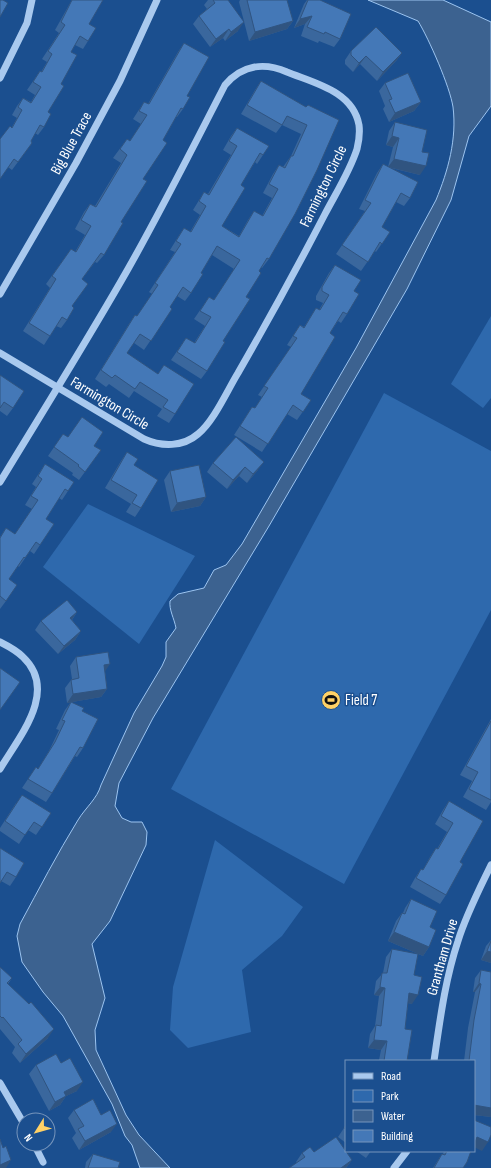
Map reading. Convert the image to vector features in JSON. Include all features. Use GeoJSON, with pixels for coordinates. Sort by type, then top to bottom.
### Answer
{"type":"FeatureCollection","features":[{"type":"Feature","properties":{"kind":"street"},"geometry":{"type":"LineString","coordinates":[[0,78],[27,23],[32,0]]}},
{"type":"Feature","properties":{"kind":"street","name":"Big Blue Trace"},"geometry":{"type":"LineString","coordinates":[[0,294],[76,163],[120,81],[157,0]]}},
{"type":"Feature","properties":{"kind":"street","name":"Farmington Circle"},"geometry":{"type":"LineString","coordinates":[[0,353],[57,387],[152,443],[174,445],[183,443],[198,435],[204,429],[264,329],[357,150],[359,142],[359,125],[353,109],[345,99],[331,90],[270,66],[253,67],[237,74],[225,85],[177,179],[127,270],[57,387]]}},
{"type":"Feature","properties":{"kind":"street"},"geometry":{"type":"LineString","coordinates":[[0,482],[57,387]]}},
{"type":"Feature","properties":{"kind":"street"},"geometry":{"type":"LineString","coordinates":[[0,642],[22,656],[28,663],[36,678],[38,694],[34,711],[0,769]]}},
{"type":"Feature","properties":{"kind":"street","name":"Grantham Drive"},"geometry":{"type":"LineString","coordinates":[[434,1060],[443,1000],[458,941],[470,910],[491,865]]}},
{"type":"Feature","properties":{"kind":"street"},"geometry":{"type":"LineString","coordinates":[[0,1083],[17,1112]]}},
{"type":"Feature","properties":{"kind":"street"},"geometry":{"type":"LineString","coordinates":[[38,1152],[43,1162]]}},
{"type":"Feature","properties":{"kind":"street"},"geometry":{"type":"LineString","coordinates":[[394,1168],[406,1152]]}},
{"type":"Feature","properties":{"kind":"green space"},"geometry":{"type":"Polygon","coordinates":[[[491,316],[491,398],[483,408],[451,384],[491,316]]]}},
{"type":"Feature","properties":{"kind":"green space","name":"Field 7"},"geometry":{"type":"Polygon","coordinates":[[[384,393],[491,451],[491,610],[344,884],[171,789],[384,393]]]}},
{"type":"Feature","properties":{"kind":"green space"},"geometry":{"type":"Polygon","coordinates":[[[88,504],[195,556],[139,644],[43,567],[88,504]]]}},
{"type":"Feature","properties":{"kind":"green space"},"geometry":{"type":"Polygon","coordinates":[[[215,840],[303,907],[282,936],[242,970],[251,1032],[188,1048],[170,1030],[173,987],[215,840]]]}},
{"type":"Feature","properties":{"kind":"water"},"geometry":{"type":"Polygon","coordinates":[[[368,0],[443,0],[491,22],[491,106],[469,136],[451,200],[407,289],[269,526],[153,718],[119,783],[115,806],[122,818],[131,822],[142,822],[147,832],[146,845],[110,921],[92,944],[105,998],[95,1030],[96,1050],[126,1115],[139,1135],[170,1168],[140,1168],[132,1145],[125,1136],[112,1104],[63,1016],[43,992],[22,962],[17,936],[20,924],[55,859],[81,815],[97,795],[134,713],[162,666],[166,657],[166,642],[176,628],[170,601],[178,594],[204,588],[214,570],[226,565],[242,544],[356,348],[436,200],[448,166],[454,131],[453,107],[444,76],[418,21],[368,0]]]}},
{"type":"Feature","properties":{"kind":"building"},"geometry":{"type":"Polygon","coordinates":[[[0,0],[8,3],[0,17],[0,0]]]}},
{"type":"Feature","properties":{"kind":"building"},"geometry":{"type":"Polygon","coordinates":[[[72,0],[103,0],[89,24],[96,28],[88,41],[80,36],[71,52],[77,55],[61,84],[64,86],[48,112],[51,114],[44,127],[40,125],[31,141],[32,143],[18,162],[14,159],[0,179],[0,139],[10,126],[12,128],[22,110],[18,107],[23,98],[31,103],[41,87],[33,82],[40,71],[42,72],[52,54],[48,51],[65,25],[61,22],[72,0]]]}},
{"type":"Feature","properties":{"kind":"building"},"geometry":{"type":"Polygon","coordinates":[[[213,0],[228,0],[244,22],[231,32],[229,29],[216,39],[199,16],[215,3],[213,0]]]}},
{"type":"Feature","properties":{"kind":"building"},"geometry":{"type":"Polygon","coordinates":[[[247,0],[287,0],[293,21],[255,32],[247,0]]]}},
{"type":"Feature","properties":{"kind":"building"},"geometry":{"type":"Polygon","coordinates":[[[308,0],[320,0],[351,14],[340,39],[325,32],[324,34],[307,27],[312,16],[300,19],[308,0]]]}},
{"type":"Feature","properties":{"kind":"building"},"geometry":{"type":"Polygon","coordinates":[[[376,27],[402,53],[383,72],[366,56],[359,63],[351,55],[351,51],[376,27]]]}},
{"type":"Feature","properties":{"kind":"building"},"geometry":{"type":"Polygon","coordinates":[[[184,43],[209,57],[187,96],[190,97],[183,109],[181,108],[163,140],[167,143],[143,179],[147,181],[121,222],[123,223],[104,255],[101,253],[82,279],[88,284],[72,306],[74,308],[67,320],[62,317],[50,336],[29,323],[56,279],[52,276],[71,249],[76,252],[91,226],[81,220],[90,204],[96,207],[127,155],[120,149],[127,139],[130,141],[147,115],[139,111],[144,102],[149,104],[184,43]]]}},
{"type":"Feature","properties":{"kind":"building"},"geometry":{"type":"Polygon","coordinates":[[[408,73],[421,102],[395,113],[389,100],[392,99],[385,83],[408,73]]]}},
{"type":"Feature","properties":{"kind":"building"},"geometry":{"type":"Polygon","coordinates":[[[261,81],[306,107],[308,105],[339,120],[317,170],[295,214],[269,259],[267,258],[259,271],[261,273],[246,297],[250,299],[223,341],[225,342],[207,371],[177,352],[186,338],[195,343],[211,317],[200,311],[209,297],[214,300],[240,260],[217,246],[201,273],[203,274],[191,293],[183,287],[170,307],[172,309],[151,341],[140,334],[127,353],[158,374],[164,365],[194,384],[175,414],[163,407],[168,400],[140,382],[135,389],[115,375],[112,378],[101,370],[135,315],[137,316],[158,285],[155,283],[181,244],[176,241],[184,228],[191,232],[206,206],[199,201],[204,192],[209,195],[237,146],[229,141],[237,128],[269,146],[263,155],[260,153],[241,185],[245,188],[222,226],[239,237],[254,211],[263,216],[278,189],[269,184],[279,165],[285,168],[291,156],[293,156],[307,125],[287,116],[282,125],[247,105],[261,81]]]}},
{"type":"Feature","properties":{"kind":"building"},"geometry":{"type":"Polygon","coordinates":[[[395,122],[427,130],[422,152],[429,153],[426,166],[394,159],[399,138],[392,136],[395,122]]]}},
{"type":"Feature","properties":{"kind":"building"},"geometry":{"type":"Polygon","coordinates":[[[383,164],[418,182],[410,198],[401,193],[382,227],[390,232],[382,244],[380,242],[368,262],[342,245],[371,203],[365,200],[383,164]]]}},
{"type":"Feature","properties":{"kind":"building"},"geometry":{"type":"Polygon","coordinates":[[[335,265],[361,280],[354,291],[359,294],[347,314],[343,312],[330,333],[335,337],[301,394],[311,400],[303,412],[293,405],[268,444],[240,426],[252,407],[255,408],[268,388],[264,386],[297,338],[293,336],[300,325],[304,328],[316,308],[320,310],[329,295],[322,291],[322,287],[335,265]]]}},
{"type":"Feature","properties":{"kind":"building"},"geometry":{"type":"Polygon","coordinates":[[[0,375],[24,391],[13,408],[4,402],[0,408],[0,375]]]}},
{"type":"Feature","properties":{"kind":"building"},"geometry":{"type":"Polygon","coordinates":[[[82,417],[103,432],[94,446],[101,450],[85,472],[78,466],[79,465],[54,447],[63,434],[68,437],[82,417]]]}},
{"type":"Feature","properties":{"kind":"building"},"geometry":{"type":"Polygon","coordinates":[[[236,437],[264,462],[253,474],[245,467],[233,480],[213,463],[236,437]]]}},
{"type":"Feature","properties":{"kind":"building"},"geometry":{"type":"Polygon","coordinates":[[[127,452],[138,459],[134,465],[158,480],[141,508],[132,503],[137,495],[111,480],[127,452]]]}},
{"type":"Feature","properties":{"kind":"building"},"geometry":{"type":"Polygon","coordinates":[[[45,464],[74,482],[68,491],[65,489],[46,519],[54,524],[40,545],[36,542],[9,579],[17,585],[6,601],[0,596],[0,538],[6,528],[15,534],[38,500],[31,496],[42,479],[38,476],[45,464]]]}},
{"type":"Feature","properties":{"kind":"building"},"geometry":{"type":"Polygon","coordinates":[[[199,465],[206,497],[177,503],[170,471],[199,465]]]}},
{"type":"Feature","properties":{"kind":"building"},"geometry":{"type":"Polygon","coordinates":[[[67,600],[77,612],[70,618],[81,631],[64,646],[41,621],[67,600]]]}},
{"type":"Feature","properties":{"kind":"building"},"geometry":{"type":"Polygon","coordinates":[[[108,652],[110,664],[104,665],[107,689],[73,694],[71,680],[79,678],[76,657],[108,652]]]}},
{"type":"Feature","properties":{"kind":"building"},"geometry":{"type":"Polygon","coordinates":[[[0,668],[20,682],[0,710],[0,668]]]}},
{"type":"Feature","properties":{"kind":"building"},"geometry":{"type":"Polygon","coordinates":[[[71,702],[84,708],[82,711],[98,719],[83,748],[80,747],[52,793],[28,779],[36,767],[38,769],[55,742],[65,721],[62,720],[71,702]]]}},
{"type":"Feature","properties":{"kind":"building"},"geometry":{"type":"Polygon","coordinates":[[[491,721],[491,800],[469,789],[478,772],[466,766],[491,721]]]}},
{"type":"Feature","properties":{"kind":"building"},"geometry":{"type":"Polygon","coordinates":[[[22,795],[51,813],[42,827],[34,822],[25,835],[5,821],[22,795]]]}},
{"type":"Feature","properties":{"kind":"building"},"geometry":{"type":"Polygon","coordinates":[[[449,801],[483,821],[460,862],[463,864],[446,895],[416,878],[421,869],[423,870],[436,848],[438,849],[453,823],[441,816],[449,801]]]}},
{"type":"Feature","properties":{"kind":"building"},"geometry":{"type":"Polygon","coordinates":[[[0,848],[24,863],[16,877],[7,872],[0,883],[0,848]]]}},
{"type":"Feature","properties":{"kind":"building"},"geometry":{"type":"Polygon","coordinates":[[[411,899],[437,911],[430,927],[436,930],[429,947],[394,932],[402,913],[405,914],[411,899]]]}},
{"type":"Feature","properties":{"kind":"building"},"geometry":{"type":"Polygon","coordinates":[[[491,941],[491,952],[487,951],[491,941]]]}},
{"type":"Feature","properties":{"kind":"building"},"geometry":{"type":"Polygon","coordinates":[[[392,949],[418,954],[414,975],[422,977],[418,995],[409,993],[405,1029],[412,1030],[407,1060],[384,1060],[387,1041],[374,1040],[376,1025],[381,1026],[385,988],[380,987],[382,973],[387,973],[392,949]]]}},
{"type":"Feature","properties":{"kind":"building"},"geometry":{"type":"Polygon","coordinates":[[[0,967],[12,978],[7,983],[29,1004],[31,1002],[54,1029],[26,1054],[18,1044],[22,1040],[3,1017],[2,1018],[0,1016],[0,967]]]}},
{"type":"Feature","properties":{"kind":"building"},"geometry":{"type":"Polygon","coordinates":[[[481,970],[491,972],[491,1108],[475,1105],[475,1060],[469,1060],[474,1020],[481,984],[479,983],[481,970]]]}},
{"type":"Feature","properties":{"kind":"building"},"geometry":{"type":"Polygon","coordinates":[[[56,1054],[61,1063],[70,1058],[83,1082],[64,1092],[66,1096],[55,1102],[36,1065],[56,1054]]]}},
{"type":"Feature","properties":{"kind":"building"},"geometry":{"type":"Polygon","coordinates":[[[93,1099],[101,1115],[110,1110],[117,1124],[85,1141],[78,1129],[84,1126],[74,1110],[93,1099]]]}},
{"type":"Feature","properties":{"kind":"building"},"geometry":{"type":"Polygon","coordinates":[[[475,1120],[491,1127],[491,1135],[488,1142],[477,1137],[475,1142],[475,1120]]]}},
{"type":"Feature","properties":{"kind":"building"},"geometry":{"type":"Polygon","coordinates":[[[336,1137],[352,1160],[341,1168],[289,1168],[305,1157],[302,1153],[310,1147],[314,1152],[336,1137]]]}},
{"type":"Feature","properties":{"kind":"building"},"geometry":{"type":"Polygon","coordinates":[[[0,1139],[3,1148],[6,1146],[11,1160],[0,1165],[0,1139]]]}},
{"type":"Feature","properties":{"kind":"building"},"geometry":{"type":"Polygon","coordinates":[[[446,1152],[471,1152],[463,1168],[434,1168],[442,1154],[445,1155],[446,1152]]]}},
{"type":"Feature","properties":{"kind":"building"},"geometry":{"type":"Polygon","coordinates":[[[93,1154],[120,1162],[118,1168],[88,1168],[93,1154]]]}},
{"type":"Feature","properties":{"kind":"place","name":"Field 7"},"geometry":{"type":"Point","coordinates":[331,700]}}]}
